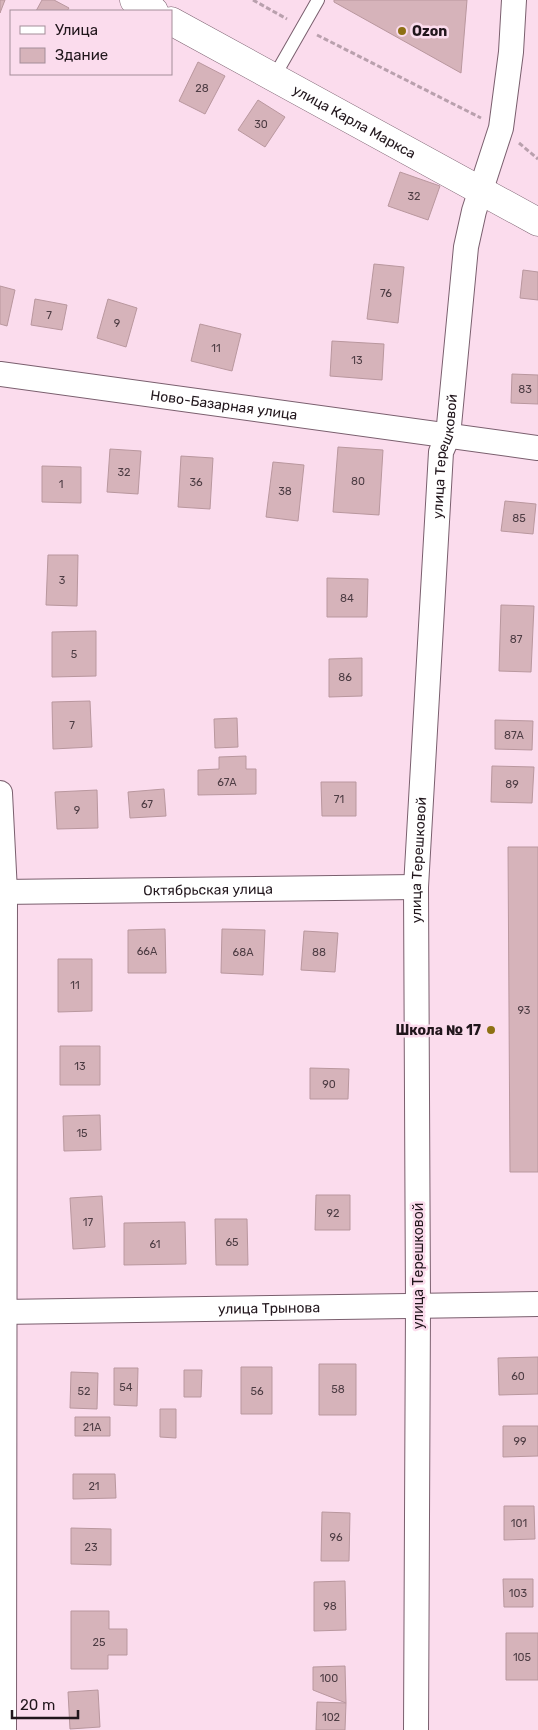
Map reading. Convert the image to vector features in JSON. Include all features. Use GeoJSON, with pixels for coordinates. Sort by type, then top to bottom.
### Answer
{"type":"FeatureCollection","features":[{"type":"Feature","properties":{"kind":"street"},"geometry":{"type":"LineString","coordinates":[[134,0],[152,10]]}},
{"type":"Feature","properties":{"kind":"street","name":"улица Терешковой"},"geometry":{"type":"LineString","coordinates":[[416,1730],[418,1306],[416,887],[441,452],[448,436],[466,246],[474,211],[501,128],[511,52],[514,0]]}},
{"type":"Feature","properties":{"kind":"street","name":"улица Карла Маркса"},"geometry":{"type":"LineString","coordinates":[[172,21],[538,222]]}},
{"type":"Feature","properties":{"kind":"street","name":"Ново-Базарная улица"},"geometry":{"type":"LineString","coordinates":[[0,374],[538,448]]}},
{"type":"Feature","properties":{"kind":"street"},"geometry":{"type":"LineString","coordinates":[[0,793],[3,892],[2,1684],[4,1730]]}},
{"type":"Feature","properties":{"kind":"street","name":"Октябрьская улица"},"geometry":{"type":"LineString","coordinates":[[3,892],[416,887]]}},
{"type":"Feature","properties":{"kind":"street","name":"улица Трынова"},"geometry":{"type":"LineString","coordinates":[[2,1312],[538,1304]]}},
{"type":"Feature","properties":{"kind":"lane"},"geometry":{"type":"LineString","coordinates":[[274,77],[318,0]]}},
{"type":"Feature","properties":{"kind":"path"},"geometry":{"type":"LineString","coordinates":[[252,0],[302,28],[501,128],[538,159]]}},
{"type":"Feature","properties":{"kind":"building"},"geometry":{"type":"Polygon","coordinates":[[[0,0],[5,0],[0,13],[0,0]]]}},
{"type":"Feature","properties":{"kind":"building"},"geometry":{"type":"Polygon","coordinates":[[[42,0],[54,0],[69,8],[68,10],[37,10],[42,0]]]}},
{"type":"Feature","properties":{"kind":"building"},"geometry":{"type":"Polygon","coordinates":[[[334,0],[467,0],[461,73],[334,2],[334,0]]]}},
{"type":"Feature","properties":{"kind":"building"},"geometry":{"type":"Polygon","coordinates":[[[198,62],[225,76],[205,114],[179,101],[198,62]]]}},
{"type":"Feature","properties":{"kind":"building"},"geometry":{"type":"Polygon","coordinates":[[[258,100],[285,117],[265,147],[238,130],[258,100]]]}},
{"type":"Feature","properties":{"kind":"building"},"geometry":{"type":"Polygon","coordinates":[[[400,172],[440,186],[428,220],[388,206],[400,172]]]}},
{"type":"Feature","properties":{"kind":"building"},"geometry":{"type":"Polygon","coordinates":[[[374,264],[404,267],[398,323],[367,319],[374,264]]]}},
{"type":"Feature","properties":{"kind":"building"},"geometry":{"type":"Polygon","coordinates":[[[523,270],[538,272],[538,300],[520,298],[523,270]]]}},
{"type":"Feature","properties":{"kind":"building"},"geometry":{"type":"Polygon","coordinates":[[[0,286],[15,290],[7,326],[0,324],[0,286]]]}},
{"type":"Feature","properties":{"kind":"building"},"geometry":{"type":"Polygon","coordinates":[[[35,299],[67,305],[62,330],[31,325],[35,299]]]}},
{"type":"Feature","properties":{"kind":"building"},"geometry":{"type":"Polygon","coordinates":[[[108,299],[137,308],[126,347],[97,338],[108,299]]]}},
{"type":"Feature","properties":{"kind":"building"},"geometry":{"type":"Polygon","coordinates":[[[200,324],[241,334],[232,371],[191,361],[200,324]]]}},
{"type":"Feature","properties":{"kind":"building"},"geometry":{"type":"Polygon","coordinates":[[[332,341],[384,344],[382,380],[330,376],[332,341]]]}},
{"type":"Feature","properties":{"kind":"building"},"geometry":{"type":"Polygon","coordinates":[[[512,374],[538,375],[538,404],[511,403],[512,374]]]}},
{"type":"Feature","properties":{"kind":"building"},"geometry":{"type":"Polygon","coordinates":[[[338,447],[383,450],[379,515],[333,512],[338,447]]]}},
{"type":"Feature","properties":{"kind":"building"},"geometry":{"type":"Polygon","coordinates":[[[110,449],[141,451],[138,494],[107,492],[110,449]]]}},
{"type":"Feature","properties":{"kind":"building"},"geometry":{"type":"Polygon","coordinates":[[[181,456],[213,458],[210,509],[178,507],[181,456]]]}},
{"type":"Feature","properties":{"kind":"building"},"geometry":{"type":"Polygon","coordinates":[[[273,462],[304,465],[298,521],[266,517],[273,462]]]}},
{"type":"Feature","properties":{"kind":"building"},"geometry":{"type":"Polygon","coordinates":[[[42,466],[81,467],[81,503],[42,502],[42,466]]]}},
{"type":"Feature","properties":{"kind":"building"},"geometry":{"type":"Polygon","coordinates":[[[505,501],[536,504],[533,534],[501,531],[505,501]]]}},
{"type":"Feature","properties":{"kind":"building"},"geometry":{"type":"Polygon","coordinates":[[[48,555],[78,555],[77,606],[46,605],[48,555]]]}},
{"type":"Feature","properties":{"kind":"building"},"geometry":{"type":"Polygon","coordinates":[[[327,578],[368,579],[367,617],[327,617],[327,578]]]}},
{"type":"Feature","properties":{"kind":"building"},"geometry":{"type":"Polygon","coordinates":[[[501,605],[534,606],[531,672],[499,671],[501,605]]]}},
{"type":"Feature","properties":{"kind":"building"},"geometry":{"type":"Polygon","coordinates":[[[96,631],[96,676],[52,677],[52,632],[96,631]]]}},
{"type":"Feature","properties":{"kind":"building"},"geometry":{"type":"Polygon","coordinates":[[[362,658],[362,696],[329,697],[329,659],[362,658]]]}},
{"type":"Feature","properties":{"kind":"building"},"geometry":{"type":"Polygon","coordinates":[[[90,701],[92,747],[53,749],[52,702],[90,701]]]}},
{"type":"Feature","properties":{"kind":"building"},"geometry":{"type":"Polygon","coordinates":[[[237,718],[238,747],[215,748],[214,719],[237,718]]]}},
{"type":"Feature","properties":{"kind":"building"},"geometry":{"type":"Polygon","coordinates":[[[495,720],[533,721],[532,750],[495,749],[495,720]]]}},
{"type":"Feature","properties":{"kind":"building"},"geometry":{"type":"Polygon","coordinates":[[[246,756],[246,769],[256,769],[256,794],[198,795],[198,770],[219,769],[219,757],[246,756]]]}},
{"type":"Feature","properties":{"kind":"building"},"geometry":{"type":"Polygon","coordinates":[[[492,766],[534,767],[532,803],[491,802],[492,766]]]}},
{"type":"Feature","properties":{"kind":"building"},"geometry":{"type":"Polygon","coordinates":[[[321,782],[356,782],[356,816],[322,816],[321,782]]]}},
{"type":"Feature","properties":{"kind":"building"},"geometry":{"type":"Polygon","coordinates":[[[164,789],[166,816],[130,818],[128,792],[164,789]]]}},
{"type":"Feature","properties":{"kind":"building"},"geometry":{"type":"Polygon","coordinates":[[[97,790],[98,828],[57,829],[55,792],[97,790]]]}},
{"type":"Feature","properties":{"kind":"building"},"geometry":{"type":"Polygon","coordinates":[[[508,847],[538,847],[538,1172],[510,1172],[508,847]]]}},
{"type":"Feature","properties":{"kind":"building"},"geometry":{"type":"Polygon","coordinates":[[[165,929],[166,973],[128,973],[128,930],[165,929]]]}},
{"type":"Feature","properties":{"kind":"building"},"geometry":{"type":"Polygon","coordinates":[[[222,929],[265,930],[263,975],[221,973],[222,929]]]}},
{"type":"Feature","properties":{"kind":"building"},"geometry":{"type":"Polygon","coordinates":[[[304,931],[338,933],[335,972],[301,970],[304,931]]]}},
{"type":"Feature","properties":{"kind":"building"},"geometry":{"type":"Polygon","coordinates":[[[58,959],[92,959],[92,1011],[58,1012],[58,959]]]}},
{"type":"Feature","properties":{"kind":"building"},"geometry":{"type":"Polygon","coordinates":[[[60,1046],[100,1046],[100,1085],[60,1085],[60,1046]]]}},
{"type":"Feature","properties":{"kind":"building"},"geometry":{"type":"Polygon","coordinates":[[[310,1068],[349,1069],[348,1099],[310,1099],[310,1068]]]}},
{"type":"Feature","properties":{"kind":"building"},"geometry":{"type":"Polygon","coordinates":[[[100,1115],[101,1150],[64,1151],[63,1116],[100,1115]]]}},
{"type":"Feature","properties":{"kind":"building"},"geometry":{"type":"Polygon","coordinates":[[[316,1195],[350,1195],[350,1230],[315,1230],[316,1195]]]}},
{"type":"Feature","properties":{"kind":"building"},"geometry":{"type":"Polygon","coordinates":[[[102,1196],[105,1247],[73,1249],[70,1198],[102,1196]]]}},
{"type":"Feature","properties":{"kind":"building"},"geometry":{"type":"Polygon","coordinates":[[[215,1219],[247,1219],[248,1265],[216,1265],[215,1219]]]}},
{"type":"Feature","properties":{"kind":"building"},"geometry":{"type":"Polygon","coordinates":[[[185,1222],[186,1264],[124,1265],[124,1223],[185,1222]]]}},
{"type":"Feature","properties":{"kind":"building"},"geometry":{"type":"Polygon","coordinates":[[[538,1357],[538,1394],[499,1395],[498,1358],[538,1357]]]}},
{"type":"Feature","properties":{"kind":"building"},"geometry":{"type":"Polygon","coordinates":[[[319,1364],[356,1364],[356,1415],[319,1415],[319,1364]]]}},
{"type":"Feature","properties":{"kind":"building"},"geometry":{"type":"Polygon","coordinates":[[[241,1367],[272,1367],[272,1414],[241,1414],[241,1367]]]}},
{"type":"Feature","properties":{"kind":"building"},"geometry":{"type":"Polygon","coordinates":[[[114,1368],[138,1368],[137,1406],[114,1405],[114,1368]]]}},
{"type":"Feature","properties":{"kind":"building"},"geometry":{"type":"Polygon","coordinates":[[[184,1370],[202,1370],[201,1397],[184,1397],[184,1370]]]}},
{"type":"Feature","properties":{"kind":"building"},"geometry":{"type":"Polygon","coordinates":[[[71,1372],[98,1373],[97,1409],[70,1408],[71,1372]]]}},
{"type":"Feature","properties":{"kind":"building"},"geometry":{"type":"Polygon","coordinates":[[[160,1409],[176,1409],[176,1438],[160,1437],[160,1409]]]}},
{"type":"Feature","properties":{"kind":"building"},"geometry":{"type":"Polygon","coordinates":[[[75,1417],[110,1417],[110,1436],[75,1436],[75,1417]]]}},
{"type":"Feature","properties":{"kind":"building"},"geometry":{"type":"Polygon","coordinates":[[[503,1426],[538,1426],[538,1456],[503,1457],[503,1426]]]}},
{"type":"Feature","properties":{"kind":"building"},"geometry":{"type":"Polygon","coordinates":[[[73,1474],[115,1474],[116,1498],[73,1499],[73,1474]]]}},
{"type":"Feature","properties":{"kind":"building"},"geometry":{"type":"Polygon","coordinates":[[[504,1506],[534,1506],[535,1539],[504,1540],[504,1506]]]}},
{"type":"Feature","properties":{"kind":"building"},"geometry":{"type":"Polygon","coordinates":[[[322,1512],[350,1513],[349,1561],[321,1561],[322,1512]]]}},
{"type":"Feature","properties":{"kind":"building"},"geometry":{"type":"Polygon","coordinates":[[[71,1528],[111,1529],[111,1565],[71,1564],[71,1528]]]}},
{"type":"Feature","properties":{"kind":"building"},"geometry":{"type":"Polygon","coordinates":[[[503,1579],[533,1579],[533,1607],[504,1607],[503,1579]]]}},
{"type":"Feature","properties":{"kind":"building"},"geometry":{"type":"Polygon","coordinates":[[[345,1581],[346,1630],[314,1631],[314,1582],[345,1581]]]}},
{"type":"Feature","properties":{"kind":"building"},"geometry":{"type":"Polygon","coordinates":[[[71,1611],[109,1611],[109,1629],[127,1629],[127,1655],[108,1655],[108,1669],[71,1669],[71,1611]]]}},
{"type":"Feature","properties":{"kind":"building"},"geometry":{"type":"Polygon","coordinates":[[[506,1633],[538,1633],[538,1680],[506,1680],[506,1633]]]}},
{"type":"Feature","properties":{"kind":"building"},"geometry":{"type":"Polygon","coordinates":[[[345,1666],[346,1703],[313,1690],[313,1667],[345,1666]]]}},
{"type":"Feature","properties":{"kind":"building"},"geometry":{"type":"Polygon","coordinates":[[[98,1690],[100,1727],[70,1729],[68,1692],[98,1690]]]}},
{"type":"Feature","properties":{"kind":"building"},"geometry":{"type":"Polygon","coordinates":[[[317,1702],[346,1703],[345,1730],[316,1730],[317,1702]]]}},
{"type":"Feature","properties":{"kind":"place","name":"Ozon"},"geometry":{"type":"Point","coordinates":[402,31]}},
{"type":"Feature","properties":{"kind":"place","name":"Школа № 17"},"geometry":{"type":"Point","coordinates":[491,1030]}}]}
